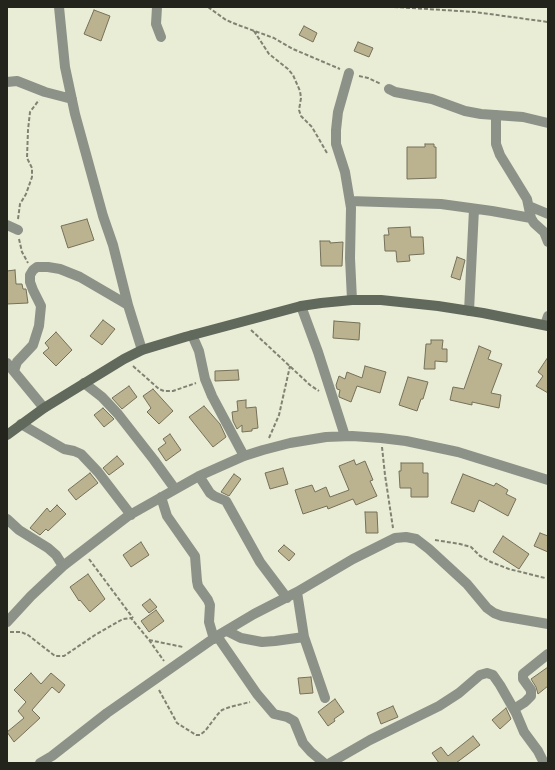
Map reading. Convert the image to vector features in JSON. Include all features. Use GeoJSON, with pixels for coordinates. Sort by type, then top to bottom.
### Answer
{"type":"FeatureCollection","features":[{"type":"Feature","properties":{"kind":"street"},"geometry":{"type":"LineString","coordinates":[[59,7],[65,67],[72,99],[103,216],[113,245],[128,305],[142,350]]}},
{"type":"Feature","properties":{"kind":"street"},"geometry":{"type":"LineString","coordinates":[[158,7],[156,24],[160,37]]}},
{"type":"Feature","properties":{"kind":"street"},"geometry":{"type":"LineString","coordinates":[[349,73],[338,112],[336,144],[345,172],[350,201],[352,300]]}},
{"type":"Feature","properties":{"kind":"street"},"geometry":{"type":"LineString","coordinates":[[7,82],[17,81],[45,92],[72,99]]}},
{"type":"Feature","properties":{"kind":"street"},"geometry":{"type":"LineString","coordinates":[[389,89],[395,92],[432,99],[464,111],[523,118],[548,123]]}},
{"type":"Feature","properties":{"kind":"street"},"geometry":{"type":"LineString","coordinates":[[496,115],[496,144],[500,155],[527,199],[531,218],[534,223],[544,232],[548,242]]}},
{"type":"Feature","properties":{"kind":"street"},"geometry":{"type":"LineString","coordinates":[[350,201],[441,204],[531,218]]}},
{"type":"Feature","properties":{"kind":"street"},"geometry":{"type":"LineString","coordinates":[[529,206],[548,214]]}},
{"type":"Feature","properties":{"kind":"street"},"geometry":{"type":"LineString","coordinates":[[468,311],[474,209]]}},
{"type":"Feature","properties":{"kind":"street"},"geometry":{"type":"LineString","coordinates":[[7,225],[18,230]]}},
{"type":"Feature","properties":{"kind":"street"},"geometry":{"type":"LineString","coordinates":[[44,408],[10,367],[17,362],[33,345],[39,326],[41,306],[30,282],[30,275],[33,270],[38,267],[60,269],[80,277],[128,305]]}},
{"type":"Feature","properties":{"kind":"street"},"geometry":{"type":"LineString","coordinates":[[7,435],[44,408],[124,359],[142,350],[301,306],[352,300],[381,300],[438,306],[547,323]]}},
{"type":"Feature","properties":{"kind":"street"},"geometry":{"type":"LineString","coordinates":[[301,306],[318,352],[345,436]]}},
{"type":"Feature","properties":{"kind":"street"},"geometry":{"type":"LineString","coordinates":[[192,335],[202,362],[205,380],[244,456]]}},
{"type":"Feature","properties":{"kind":"street"},"geometry":{"type":"LineString","coordinates":[[84,383],[102,397],[118,414],[175,489]]}},
{"type":"Feature","properties":{"kind":"street"},"geometry":{"type":"LineString","coordinates":[[21,424],[64,449],[81,454],[98,472],[131,515]]}},
{"type":"Feature","properties":{"kind":"street"},"geometry":{"type":"LineString","coordinates":[[7,622],[31,596],[63,566],[84,552],[131,515],[199,476],[244,456],[263,450],[290,443],[345,436],[381,438],[406,441],[458,452],[548,480]]}},
{"type":"Feature","properties":{"kind":"street"},"geometry":{"type":"LineString","coordinates":[[199,476],[210,493],[226,501],[260,562],[287,598]]}},
{"type":"Feature","properties":{"kind":"street"},"geometry":{"type":"LineString","coordinates":[[161,497],[168,516],[196,556],[198,586],[210,604],[209,622],[215,638],[274,714],[287,717],[294,721],[303,743],[324,763]]}},
{"type":"Feature","properties":{"kind":"street"},"geometry":{"type":"LineString","coordinates":[[7,519],[19,530],[48,548],[56,555],[63,566]]}},
{"type":"Feature","properties":{"kind":"street"},"geometry":{"type":"LineString","coordinates":[[40,763],[52,756],[152,680],[215,638],[287,598],[353,558],[395,538],[406,537],[416,539],[429,548],[457,573],[487,608],[494,613],[502,616],[548,624]]}},
{"type":"Feature","properties":{"kind":"street"},"geometry":{"type":"LineString","coordinates":[[297,592],[304,637],[326,698]]}},
{"type":"Feature","properties":{"kind":"street"},"geometry":{"type":"LineString","coordinates":[[227,631],[241,638],[262,642],[304,637]]}},
{"type":"Feature","properties":{"kind":"street"},"geometry":{"type":"LineString","coordinates":[[514,709],[531,696],[531,690],[523,679],[523,674],[548,654]]}},
{"type":"Feature","properties":{"kind":"street"},"geometry":{"type":"LineString","coordinates":[[330,763],[370,740],[439,706],[459,693],[480,675],[487,673],[493,676],[496,680],[514,709],[524,732],[538,751],[544,763]]}},
{"type":"Feature","properties":{"kind":"path"},"geometry":{"type":"LineString","coordinates":[[208,7],[226,20],[278,40],[349,73],[368,78],[389,89]]}},
{"type":"Feature","properties":{"kind":"path"},"geometry":{"type":"LineString","coordinates":[[394,7],[475,12],[548,22]]}},
{"type":"Feature","properties":{"kind":"path"},"geometry":{"type":"LineString","coordinates":[[253,30],[269,54],[288,69],[293,75],[300,91],[301,98],[299,110],[301,116],[312,127],[329,156]]}},
{"type":"Feature","properties":{"kind":"path"},"geometry":{"type":"LineString","coordinates":[[33,270],[22,252],[19,242],[18,214],[20,204],[26,194],[33,173],[27,158],[30,112],[45,92]]}},
{"type":"Feature","properties":{"kind":"path"},"geometry":{"type":"LineString","coordinates":[[241,322],[259,336],[310,386],[333,398]]}},
{"type":"Feature","properties":{"kind":"path"},"geometry":{"type":"LineString","coordinates":[[124,359],[159,389],[164,391],[173,391],[205,380]]}},
{"type":"Feature","properties":{"kind":"path"},"geometry":{"type":"LineString","coordinates":[[263,450],[279,415],[290,366]]}},
{"type":"Feature","properties":{"kind":"path"},"geometry":{"type":"LineString","coordinates":[[381,438],[395,538]]}},
{"type":"Feature","properties":{"kind":"path"},"geometry":{"type":"LineString","coordinates":[[416,539],[435,540],[471,547],[480,556],[492,562],[545,578]]}},
{"type":"Feature","properties":{"kind":"path"},"geometry":{"type":"LineString","coordinates":[[84,552],[170,668]]}},
{"type":"Feature","properties":{"kind":"path"},"geometry":{"type":"LineString","coordinates":[[7,632],[21,632],[28,635],[55,656],[64,656],[95,635],[123,619],[131,618],[134,621]]}},
{"type":"Feature","properties":{"kind":"path"},"geometry":{"type":"LineString","coordinates":[[149,640],[188,648],[194,652]]}},
{"type":"Feature","properties":{"kind":"path"},"geometry":{"type":"LineString","coordinates":[[152,680],[177,723],[196,735],[200,735],[205,731],[222,710],[241,703],[263,701]]}},
{"type":"Feature","properties":{"kind":"building"},"geometry":{"type":"Polygon","coordinates":[[[94,10],[110,16],[101,41],[84,34],[94,10]]]}},
{"type":"Feature","properties":{"kind":"building"},"geometry":{"type":"Polygon","coordinates":[[[304,26],[317,33],[313,42],[299,35],[304,26]]]}},
{"type":"Feature","properties":{"kind":"building"},"geometry":{"type":"Polygon","coordinates":[[[358,42],[373,48],[369,57],[354,51],[358,42]]]}},
{"type":"Feature","properties":{"kind":"building"},"geometry":{"type":"Polygon","coordinates":[[[425,144],[434,144],[434,147],[436,147],[436,178],[407,179],[407,147],[425,147],[425,144]]]}},
{"type":"Feature","properties":{"kind":"building"},"geometry":{"type":"Polygon","coordinates":[[[87,219],[94,240],[68,248],[61,226],[87,219]]]}},
{"type":"Feature","properties":{"kind":"building"},"geometry":{"type":"Polygon","coordinates":[[[410,227],[411,237],[423,237],[424,254],[409,255],[410,261],[397,262],[396,251],[385,251],[384,235],[389,235],[388,228],[410,227]]]}},
{"type":"Feature","properties":{"kind":"building"},"geometry":{"type":"Polygon","coordinates":[[[320,241],[330,241],[330,243],[343,242],[342,266],[321,266],[320,241]]]}},
{"type":"Feature","properties":{"kind":"building"},"geometry":{"type":"Polygon","coordinates":[[[457,257],[465,260],[460,280],[451,277],[457,257]]]}},
{"type":"Feature","properties":{"kind":"building"},"geometry":{"type":"Polygon","coordinates":[[[15,270],[16,284],[22,284],[23,289],[26,289],[28,303],[7,304],[7,271],[15,270]]]}},
{"type":"Feature","properties":{"kind":"building"},"geometry":{"type":"Polygon","coordinates":[[[103,320],[115,329],[102,345],[90,336],[103,320]]]}},
{"type":"Feature","properties":{"kind":"building"},"geometry":{"type":"Polygon","coordinates":[[[334,321],[360,323],[359,340],[333,338],[334,321]]]}},
{"type":"Feature","properties":{"kind":"building"},"geometry":{"type":"Polygon","coordinates":[[[56,332],[72,350],[56,366],[43,353],[49,348],[45,343],[56,332]]]}},
{"type":"Feature","properties":{"kind":"building"},"geometry":{"type":"Polygon","coordinates":[[[431,340],[443,340],[442,349],[447,349],[447,362],[435,361],[435,369],[424,369],[426,344],[431,344],[431,340]]]}},
{"type":"Feature","properties":{"kind":"building"},"geometry":{"type":"Polygon","coordinates":[[[479,346],[491,351],[488,359],[502,364],[491,393],[501,395],[499,408],[472,402],[472,405],[450,400],[453,387],[464,389],[479,346]]]}},
{"type":"Feature","properties":{"kind":"building"},"geometry":{"type":"Polygon","coordinates":[[[548,357],[548,393],[536,386],[543,376],[538,372],[548,357]]]}},
{"type":"Feature","properties":{"kind":"building"},"geometry":{"type":"Polygon","coordinates":[[[365,366],[386,372],[380,393],[357,386],[351,402],[339,397],[340,390],[337,389],[336,385],[339,376],[345,379],[347,372],[362,378],[365,366]]]}},
{"type":"Feature","properties":{"kind":"building"},"geometry":{"type":"Polygon","coordinates":[[[238,370],[239,380],[215,381],[215,371],[238,370]]]}},
{"type":"Feature","properties":{"kind":"building"},"geometry":{"type":"Polygon","coordinates":[[[408,377],[428,382],[423,399],[421,399],[417,411],[399,405],[408,377]]]}},
{"type":"Feature","properties":{"kind":"building"},"geometry":{"type":"Polygon","coordinates":[[[129,386],[137,397],[122,409],[112,398],[129,386]]]}},
{"type":"Feature","properties":{"kind":"building"},"geometry":{"type":"Polygon","coordinates":[[[153,389],[173,411],[159,424],[147,412],[151,408],[143,396],[153,389]]]}},
{"type":"Feature","properties":{"kind":"building"},"geometry":{"type":"Polygon","coordinates":[[[246,400],[246,408],[256,407],[258,428],[252,429],[252,431],[242,432],[242,425],[237,429],[233,421],[232,412],[238,411],[237,401],[246,400]]]}},
{"type":"Feature","properties":{"kind":"building"},"geometry":{"type":"Polygon","coordinates":[[[204,406],[220,424],[226,437],[213,447],[189,417],[204,406]]]}},
{"type":"Feature","properties":{"kind":"building"},"geometry":{"type":"Polygon","coordinates":[[[103,408],[114,419],[104,427],[94,415],[103,408]]]}},
{"type":"Feature","properties":{"kind":"building"},"geometry":{"type":"Polygon","coordinates":[[[170,434],[181,450],[166,461],[158,449],[166,443],[163,439],[170,434]]]}},
{"type":"Feature","properties":{"kind":"building"},"geometry":{"type":"Polygon","coordinates":[[[117,456],[124,464],[109,475],[103,468],[117,456]]]}},
{"type":"Feature","properties":{"kind":"building"},"geometry":{"type":"Polygon","coordinates":[[[354,460],[356,465],[365,461],[373,480],[370,481],[377,496],[356,505],[353,499],[328,509],[327,506],[303,514],[295,490],[312,485],[315,492],[326,487],[330,497],[349,490],[339,466],[354,460]]]}},
{"type":"Feature","properties":{"kind":"building"},"geometry":{"type":"Polygon","coordinates":[[[401,463],[423,463],[423,473],[428,473],[428,497],[411,497],[411,488],[400,488],[399,471],[401,471],[401,463]]]}},
{"type":"Feature","properties":{"kind":"building"},"geometry":{"type":"Polygon","coordinates":[[[283,468],[288,484],[270,489],[265,473],[283,468]]]}},
{"type":"Feature","properties":{"kind":"building"},"geometry":{"type":"Polygon","coordinates":[[[90,473],[98,483],[76,500],[68,490],[90,473]]]}},
{"type":"Feature","properties":{"kind":"building"},"geometry":{"type":"Polygon","coordinates":[[[234,474],[241,479],[229,496],[221,492],[234,474]]]}},
{"type":"Feature","properties":{"kind":"building"},"geometry":{"type":"Polygon","coordinates":[[[463,474],[494,486],[496,483],[508,490],[506,494],[516,499],[508,516],[479,500],[474,512],[451,503],[463,474]]]}},
{"type":"Feature","properties":{"kind":"building"},"geometry":{"type":"Polygon","coordinates":[[[57,505],[66,514],[48,531],[46,529],[40,535],[30,528],[47,508],[50,512],[57,505]]]}},
{"type":"Feature","properties":{"kind":"building"},"geometry":{"type":"Polygon","coordinates":[[[365,512],[377,512],[378,533],[366,533],[365,512]]]}},
{"type":"Feature","properties":{"kind":"building"},"geometry":{"type":"Polygon","coordinates":[[[540,533],[548,536],[548,552],[534,546],[540,533]]]}},
{"type":"Feature","properties":{"kind":"building"},"geometry":{"type":"Polygon","coordinates":[[[503,536],[529,554],[519,569],[493,552],[503,536]]]}},
{"type":"Feature","properties":{"kind":"building"},"geometry":{"type":"Polygon","coordinates":[[[141,542],[149,555],[131,567],[123,555],[141,542]]]}},
{"type":"Feature","properties":{"kind":"building"},"geometry":{"type":"Polygon","coordinates":[[[284,545],[295,554],[289,561],[278,551],[284,545]]]}},
{"type":"Feature","properties":{"kind":"building"},"geometry":{"type":"Polygon","coordinates":[[[88,574],[105,599],[90,612],[80,600],[79,601],[70,587],[88,574]]]}},
{"type":"Feature","properties":{"kind":"building"},"geometry":{"type":"Polygon","coordinates":[[[150,599],[157,607],[149,613],[142,605],[150,599]]]}},
{"type":"Feature","properties":{"kind":"building"},"geometry":{"type":"Polygon","coordinates":[[[156,610],[164,621],[149,632],[141,621],[156,610]]]}},
{"type":"Feature","properties":{"kind":"building"},"geometry":{"type":"Polygon","coordinates":[[[548,667],[548,686],[538,694],[531,679],[548,667]]]}},
{"type":"Feature","properties":{"kind":"building"},"geometry":{"type":"Polygon","coordinates":[[[31,673],[41,684],[51,673],[65,685],[59,693],[52,687],[32,710],[40,718],[14,742],[7,732],[24,718],[18,711],[26,702],[14,690],[31,673]]]}},
{"type":"Feature","properties":{"kind":"building"},"geometry":{"type":"Polygon","coordinates":[[[311,677],[313,693],[300,694],[298,678],[311,677]]]}},
{"type":"Feature","properties":{"kind":"building"},"geometry":{"type":"Polygon","coordinates":[[[335,699],[344,712],[334,719],[335,721],[328,726],[318,712],[335,699]]]}},
{"type":"Feature","properties":{"kind":"building"},"geometry":{"type":"Polygon","coordinates":[[[393,706],[398,717],[381,724],[377,713],[393,706]]]}},
{"type":"Feature","properties":{"kind":"building"},"geometry":{"type":"Polygon","coordinates":[[[506,708],[511,719],[500,729],[492,720],[506,708]]]}},
{"type":"Feature","properties":{"kind":"building"},"geometry":{"type":"Polygon","coordinates":[[[473,736],[480,745],[456,763],[439,763],[432,753],[441,747],[448,756],[473,736]]]}}]}
